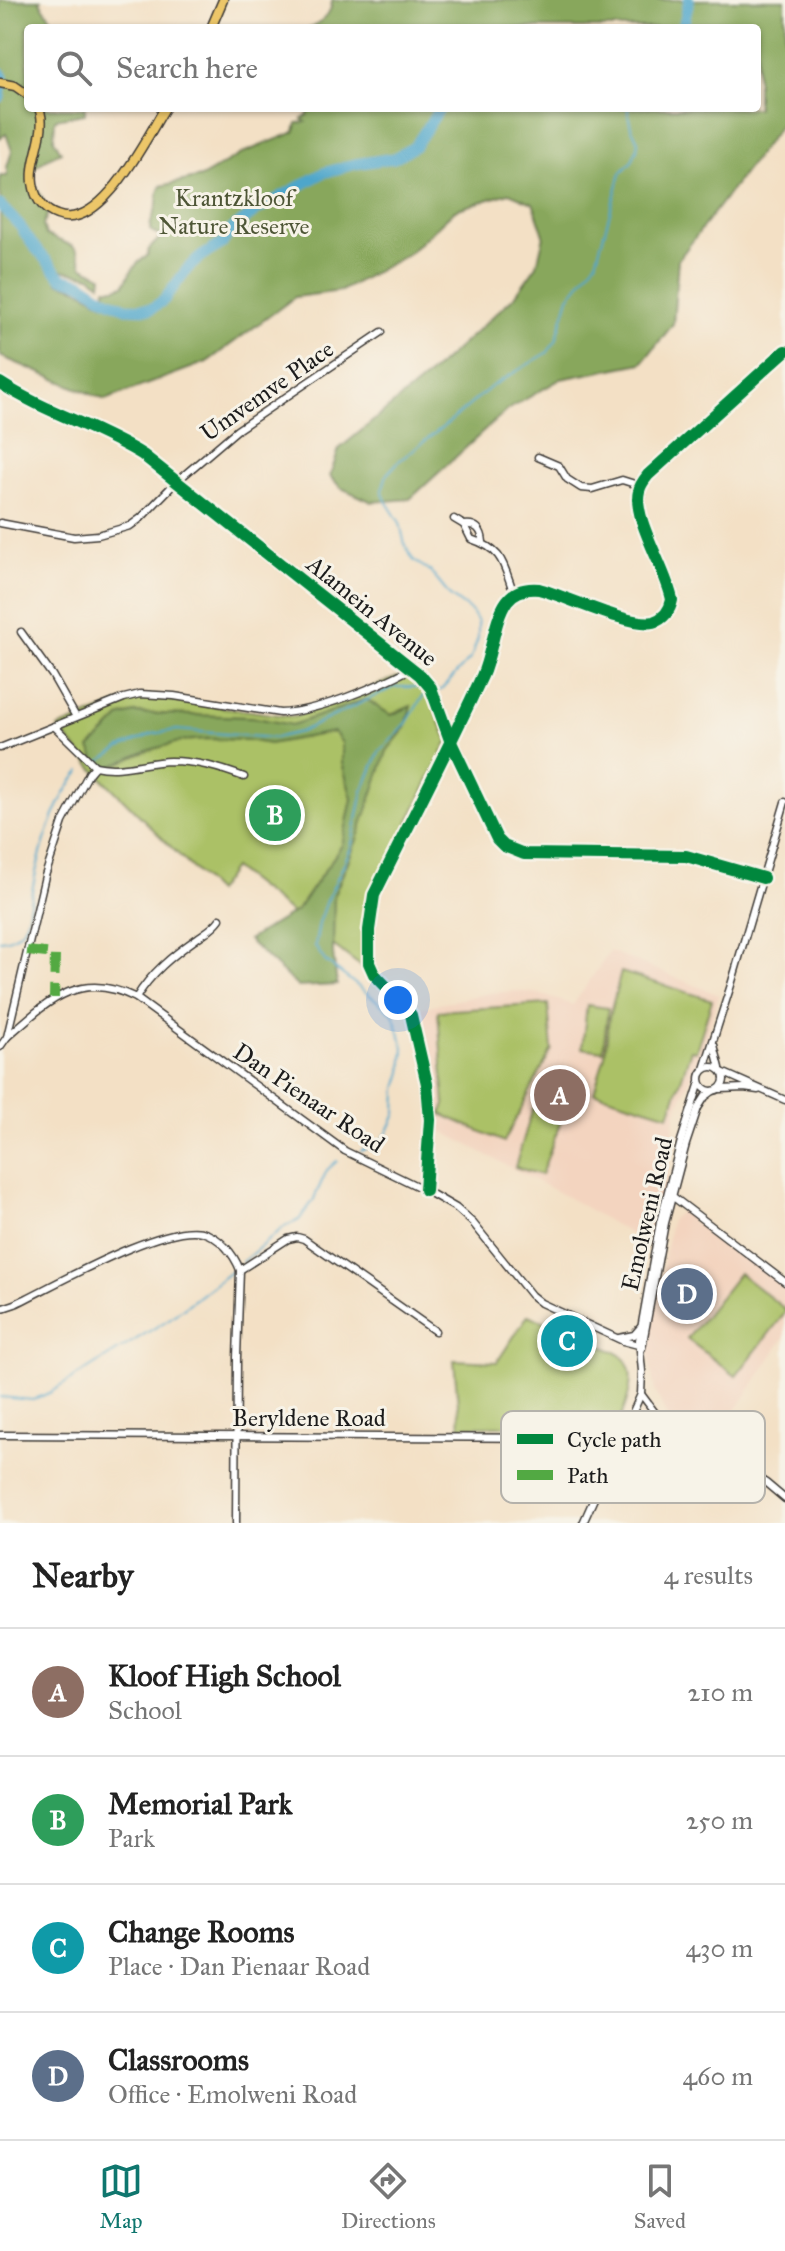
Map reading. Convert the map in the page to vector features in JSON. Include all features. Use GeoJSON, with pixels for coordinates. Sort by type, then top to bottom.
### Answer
{"type":"FeatureCollection","features":[{"type":"Feature","properties":{"kind":"main road"},"geometry":{"type":"LineString","coordinates":[[213,24],[223,0]]}},
{"type":"Feature","properties":{"kind":"main road"},"geometry":{"type":"LineString","coordinates":[[4,84],[24,92]]}},
{"type":"Feature","properties":{"kind":"main road"},"geometry":{"type":"LineString","coordinates":[[40,112],[42,122],[32,163],[34,189],[38,200],[49,211],[67,218],[85,213],[104,199],[122,178],[163,112]]}},
{"type":"Feature","properties":{"kind":"street","name":"Umvemve Place"},"geometry":{"type":"LineString","coordinates":[[0,523],[74,537],[115,532],[141,518],[176,482],[237,430],[382,332]]}},
{"type":"Feature","properties":{"kind":"street"},"geometry":{"type":"LineString","coordinates":[[425,1190],[430,1113],[427,1084],[413,1024],[403,1004],[374,974],[369,963],[367,948],[374,895],[486,665],[504,606],[514,594],[528,588],[633,621],[653,622],[662,618],[671,606],[672,595],[640,513],[638,494],[641,486],[648,475],[785,351]]}},
{"type":"Feature","properties":{"kind":"street","name":"Alamein Avenue"},"geometry":{"type":"LineString","coordinates":[[0,383],[50,411],[128,446],[412,668],[432,691],[450,740],[497,839],[514,851],[538,855],[606,853],[686,856],[763,878]]}},
{"type":"Feature","properties":{"kind":"street"},"geometry":{"type":"LineString","coordinates":[[538,457],[559,466],[567,479],[581,488],[592,489],[622,480],[641,486]]}},
{"type":"Feature","properties":{"kind":"street"},"geometry":{"type":"LineString","coordinates":[[454,519],[464,525],[471,539],[490,547],[504,564],[514,594]]}},
{"type":"Feature","properties":{"kind":"street"},"geometry":{"type":"LineString","coordinates":[[464,525],[477,527],[483,542]]}},
{"type":"Feature","properties":{"kind":"street"},"geometry":{"type":"LineString","coordinates":[[21,632],[52,675],[76,717]]}},
{"type":"Feature","properties":{"kind":"street"},"geometry":{"type":"LineString","coordinates":[[0,748],[140,694],[174,696],[272,712],[293,712],[325,705],[412,668]]}},
{"type":"Feature","properties":{"kind":"street"},"geometry":{"type":"LineString","coordinates":[[54,726],[95,766],[111,770],[155,762],[195,762],[244,777]]}},
{"type":"Feature","properties":{"kind":"street"},"geometry":{"type":"LineString","coordinates":[[0,1047],[7,1037],[56,841],[63,822],[95,766]]}},
{"type":"Feature","properties":{"kind":"street"},"geometry":{"type":"LineString","coordinates":[[765,1092],[744,1088],[703,1088],[700,1076],[731,985],[785,802]]}},
{"type":"Feature","properties":{"kind":"street"},"geometry":{"type":"LineString","coordinates":[[136,998],[157,970],[215,928],[220,919]]}},
{"type":"Feature","properties":{"kind":"street","name":"Dan Pienaar Road"},"geometry":{"type":"LineString","coordinates":[[7,1037],[54,998],[72,990],[89,986],[120,990],[136,998],[345,1151],[425,1190],[464,1215],[537,1300],[616,1338],[640,1346]]}},
{"type":"Feature","properties":{"kind":"street"},"geometry":{"type":"LineString","coordinates":[[713,1037],[724,1082],[716,1090]]}},
{"type":"Feature","properties":{"kind":"street"},"geometry":{"type":"LineString","coordinates":[[704,1069],[711,1066],[785,1100]]}},
{"type":"Feature","properties":{"kind":"street","name":"Emolweni Road"},"geometry":{"type":"LineString","coordinates":[[633,1410],[641,1394],[640,1328],[660,1222],[700,1082]]}},
{"type":"Feature","properties":{"kind":"street","name":"Emolweni Road"},"geometry":{"type":"LineString","coordinates":[[640,1346],[672,1196],[698,1108],[705,1097],[716,1090]]}},
{"type":"Feature","properties":{"kind":"street"},"geometry":{"type":"LineString","coordinates":[[672,1196],[785,1282]]}},
{"type":"Feature","properties":{"kind":"street"},"geometry":{"type":"LineString","coordinates":[[670,1205],[686,1207]]}},
{"type":"Feature","properties":{"kind":"street"},"geometry":{"type":"LineString","coordinates":[[0,1309],[134,1245],[201,1232],[219,1241],[232,1253],[240,1270],[236,1523]]}},
{"type":"Feature","properties":{"kind":"street"},"geometry":{"type":"LineString","coordinates":[[240,1270],[288,1239],[304,1239],[435,1331]]}},
{"type":"Feature","properties":{"kind":"street"},"geometry":{"type":"LineString","coordinates":[[616,1338],[628,1338],[638,1333],[640,1328]]}},
{"type":"Feature","properties":{"kind":"street"},"geometry":{"type":"LineString","coordinates":[[641,1394],[653,1410]]}},
{"type":"Feature","properties":{"kind":"street"},"geometry":{"type":"LineString","coordinates":[[633,1410],[645,1407],[653,1410]]}},
{"type":"Feature","properties":{"kind":"street","name":"Beryldene Road"},"geometry":{"type":"LineString","coordinates":[[0,1435],[501,1438]]}},
{"type":"Feature","properties":{"kind":"street"},"geometry":{"type":"LineString","coordinates":[[765,1482],[785,1499]]}},
{"type":"Feature","properties":{"kind":"street","name":"Emolweni Road"},"geometry":{"type":"LineString","coordinates":[[583,1523],[592,1503]]}},
{"type":"Feature","properties":{"kind":"shaded area"},"geometry":{"type":"Polygon","coordinates":[[[610,951],[719,995],[702,1051],[676,1111],[673,1132],[678,1134],[668,1175],[656,1218],[644,1242],[438,1129],[437,1097],[420,1008],[489,993],[518,991],[573,1005],[610,951]]]}},
{"type":"Feature","properties":{"kind":"shaded area"},"geometry":{"type":"Polygon","coordinates":[[[681,1211],[691,1217],[692,1222],[698,1222],[706,1235],[731,1252],[744,1254],[785,1287],[785,1336],[735,1411],[665,1411],[655,1391],[648,1350],[671,1220],[681,1211]]]}},
{"type":"Feature","properties":{"kind":"green space","name":"Krantzkloof Nature Reserve"},"geometry":{"type":"Polygon","coordinates":[[[0,0],[41,0],[55,24],[24,24],[24,112],[85,114],[55,119],[54,139],[61,152],[32,170],[32,179],[49,211],[43,225],[46,235],[73,246],[83,267],[102,276],[101,284],[90,276],[62,270],[59,271],[58,282],[103,303],[106,288],[124,285],[133,268],[161,237],[150,230],[161,186],[201,177],[245,152],[295,132],[297,123],[306,122],[302,119],[309,112],[761,112],[761,24],[316,24],[326,17],[332,0],[785,0],[785,119],[678,260],[673,324],[642,363],[561,379],[507,410],[410,499],[372,502],[341,488],[330,476],[339,449],[424,379],[515,296],[537,265],[544,235],[533,203],[509,193],[455,210],[408,254],[341,291],[295,297],[207,362],[105,400],[0,356],[0,176],[7,176],[12,151],[6,134],[0,138],[0,0]]]}},
{"type":"Feature","properties":{"kind":"green space"},"geometry":{"type":"Polygon","coordinates":[[[415,673],[421,675],[448,741],[368,905],[363,968],[233,868],[216,892],[99,775],[58,728],[137,696],[294,717],[415,673]]]}},
{"type":"Feature","properties":{"kind":"green space"},"geometry":{"type":"Polygon","coordinates":[[[366,699],[391,715],[411,706],[406,727],[387,751],[357,840],[334,895],[333,954],[337,985],[298,987],[248,940],[297,910],[342,845],[352,799],[342,763],[342,743],[334,732],[269,744],[247,740],[182,741],[147,751],[111,767],[97,764],[90,748],[122,716],[135,713],[252,717],[292,725],[366,699]]]}},
{"type":"Feature","properties":{"kind":"green space"},"geometry":{"type":"Polygon","coordinates":[[[621,972],[712,1000],[696,1051],[691,1050],[669,1115],[594,1092],[605,1055],[609,1018],[621,972]]]}},
{"type":"Feature","properties":{"kind":"green space"},"geometry":{"type":"Polygon","coordinates":[[[548,1004],[552,1049],[504,1142],[441,1114],[445,1105],[438,1011],[548,1004]]]}},
{"type":"Feature","properties":{"kind":"green space"},"geometry":{"type":"Polygon","coordinates":[[[587,1005],[608,1008],[603,1051],[582,1048],[587,1005]]]}},
{"type":"Feature","properties":{"kind":"green space"},"geometry":{"type":"Polygon","coordinates":[[[533,1108],[562,1118],[541,1175],[515,1167],[533,1108]]]}},
{"type":"Feature","properties":{"kind":"green space"},"geometry":{"type":"Polygon","coordinates":[[[739,1273],[785,1309],[785,1313],[736,1376],[687,1339],[739,1273]]]}},
{"type":"Feature","properties":{"kind":"green space"},"geometry":{"type":"Polygon","coordinates":[[[528,1315],[616,1352],[625,1360],[631,1376],[626,1403],[623,1411],[501,1411],[501,1426],[460,1426],[454,1360],[497,1362],[528,1315]]]}},
{"type":"Feature","properties":{"kind":"waterway"},"geometry":{"type":"LineString","coordinates":[[684,24],[689,0]]}},
{"type":"Feature","properties":{"kind":"waterway"},"geometry":{"type":"LineString","coordinates":[[0,72],[3,77],[0,97]]}},
{"type":"Feature","properties":{"kind":"waterway"},"geometry":{"type":"LineString","coordinates":[[0,205],[62,278],[82,283],[126,308],[151,309],[164,300],[188,268],[222,244],[231,230],[259,209],[323,173],[394,158],[415,146],[437,112]]}},
{"type":"Feature","properties":{"kind":"waterway"},"geometry":{"type":"LineString","coordinates":[[361,1151],[380,1143],[396,1114],[404,1048],[393,1013],[325,961],[315,946],[319,923],[351,848],[363,791],[379,752],[406,724],[423,696],[441,690],[471,658],[478,638],[478,622],[472,612],[450,596],[429,570],[414,561],[405,545],[400,523],[382,490],[387,474],[399,461],[492,386],[547,353],[556,341],[569,297],[596,262],[621,173],[632,161],[637,149],[638,141],[628,112]]}},
{"type":"Feature","properties":{"kind":"waterway"},"geometry":{"type":"LineString","coordinates":[[99,762],[120,748],[152,734],[177,730],[274,738],[300,732],[394,687],[416,687],[429,691]]}},
{"type":"Feature","properties":{"kind":"waterway"},"geometry":{"type":"LineString","coordinates":[[0,940],[15,935],[25,924],[50,825],[64,795],[81,771]]}},
{"type":"Feature","properties":{"kind":"waterway"},"geometry":{"type":"LineString","coordinates":[[242,1262],[284,1227],[299,1220],[313,1201],[327,1170],[337,1161]]}},
{"type":"Feature","properties":{"kind":"waterway"},"geometry":{"type":"LineString","coordinates":[[0,1397],[33,1400],[51,1392],[169,1319],[233,1270]]}},
{"type":"Feature","properties":{"kind":"marked path"},"geometry":{"type":"LineString","coordinates":[[27,951],[55,954],[54,998]]}},
{"type":"Feature","properties":{"kind":"cycle path"},"geometry":{"type":"LineString","coordinates":[[425,1190],[430,1120],[427,1084],[411,1015],[374,974],[369,963],[369,930],[374,895],[482,676],[499,617],[507,601],[522,590],[539,589],[630,620],[653,622],[663,616],[672,600],[640,516],[640,487],[648,475],[785,351]]}},
{"type":"Feature","properties":{"kind":"cycle path"},"geometry":{"type":"LineString","coordinates":[[0,383],[143,455],[420,675],[431,688],[450,740],[497,839],[504,846],[524,854],[686,856],[763,878]]}},
{"type":"Feature","properties":{"kind":"place","name":"Memorial Park"},"geometry":{"type":"Point","coordinates":[275,815]}},
{"type":"Feature","properties":{"kind":"place","name":"Kloof High School"},"geometry":{"type":"Point","coordinates":[560,1095]}},
{"type":"Feature","properties":{"kind":"place","name":"Classrooms"},"geometry":{"type":"Point","coordinates":[687,1294]}},
{"type":"Feature","properties":{"kind":"place","name":"Change Rooms"},"geometry":{"type":"Point","coordinates":[567,1341]}}]}
